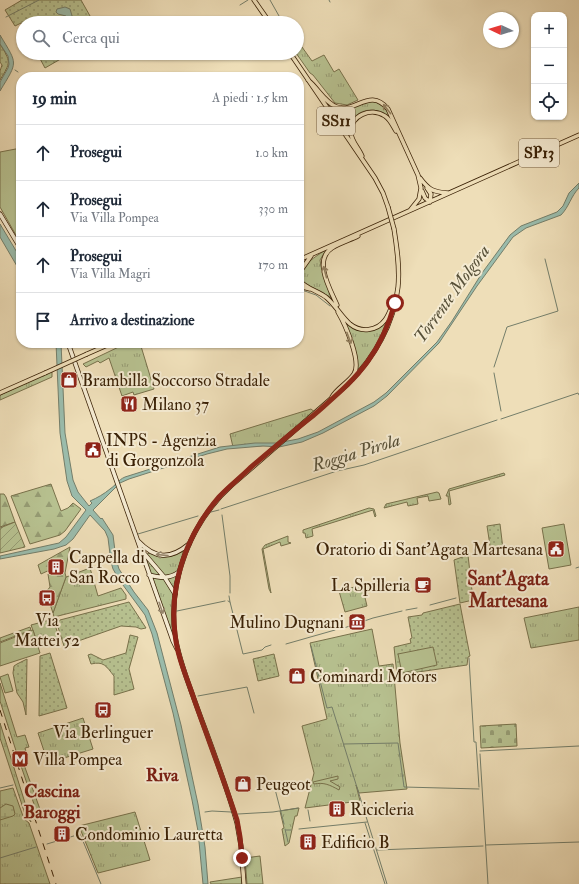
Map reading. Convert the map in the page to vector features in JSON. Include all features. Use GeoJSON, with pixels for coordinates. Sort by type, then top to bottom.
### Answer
{"type":"FeatureCollection","features":[{"type":"Feature","properties":{"kind":"main road"},"geometry":{"type":"LineString","coordinates":[[254,0],[265,16]]}},
{"type":"Feature","properties":{"kind":"main road","name":"SS11"},"geometry":{"type":"LineString","coordinates":[[295,60],[303,72]]}},
{"type":"Feature","properties":{"kind":"main road","name":"SS11"},"geometry":{"type":"LineString","coordinates":[[304,74],[379,186],[388,207],[394,229],[398,258],[398,289]]}},
{"type":"Feature","properties":{"kind":"main road"},"geometry":{"type":"LineString","coordinates":[[308,80],[316,85],[326,100],[338,107],[348,108],[368,100],[375,100],[382,103],[390,112],[403,144]]}},
{"type":"Feature","properties":{"kind":"main road"},"geometry":{"type":"LineString","coordinates":[[364,162],[360,150],[352,139],[351,133],[353,123],[361,114],[372,112],[385,116],[390,121],[418,175],[430,193],[430,202]]}},
{"type":"Feature","properties":{"kind":"main road","name":"SP13"},"geometry":{"type":"LineString","coordinates":[[304,258],[579,135]]}},
{"type":"Feature","properties":{"kind":"main road"},"geometry":{"type":"LineString","coordinates":[[418,175],[425,198],[430,202]]}},
{"type":"Feature","properties":{"kind":"main road"},"geometry":{"type":"LineString","coordinates":[[426,186],[434,191],[448,194]]}},
{"type":"Feature","properties":{"kind":"main road"},"geometry":{"type":"LineString","coordinates":[[409,211],[418,200],[421,194],[421,188]]}},
{"type":"Feature","properties":{"kind":"main road"},"geometry":{"type":"LineString","coordinates":[[338,308],[323,270],[324,256],[332,248],[352,239],[374,226]]}},
{"type":"Feature","properties":{"kind":"main road","name":"SP13"},"geometry":{"type":"LineString","coordinates":[[304,266],[311,255]]}},
{"type":"Feature","properties":{"kind":"main road"},"geometry":{"type":"LineString","coordinates":[[304,285],[325,296],[338,308],[350,324],[363,330],[373,329],[382,324],[386,319],[398,289]]}},
{"type":"Feature","properties":{"kind":"main road"},"geometry":{"type":"LineString","coordinates":[[304,287],[314,290]]}},
{"type":"Feature","properties":{"kind":"main road"},"geometry":{"type":"LineString","coordinates":[[245,884],[239,828],[178,651],[174,627],[175,594],[179,572],[189,544],[199,523],[219,497],[328,403],[357,374],[375,351],[389,323],[398,289]]}},
{"type":"Feature","properties":{"kind":"main road"},"geometry":{"type":"LineString","coordinates":[[328,403],[334,393],[353,375],[356,365],[355,353],[341,317],[333,303]]}},
{"type":"Feature","properties":{"kind":"main road"},"geometry":{"type":"LineString","coordinates":[[0,392],[101,348]]}},
{"type":"Feature","properties":{"kind":"street"},"geometry":{"type":"LineString","coordinates":[[0,214],[16,241]]}},
{"type":"Feature","properties":{"kind":"street"},"geometry":{"type":"LineString","coordinates":[[70,348],[139,546],[165,578],[175,594]]}},
{"type":"Feature","properties":{"kind":"street"},"geometry":{"type":"LineString","coordinates":[[137,540],[149,551],[163,556],[176,553],[189,544]]}},
{"type":"Feature","properties":{"kind":"street"},"geometry":{"type":"LineString","coordinates":[[144,554],[149,575],[178,651]]}},
{"type":"Feature","properties":{"kind":"street"},"geometry":{"type":"LineString","coordinates":[[149,575],[165,578],[179,572]]}},
{"type":"Feature","properties":{"kind":"green space"},"geometry":{"type":"Polygon","coordinates":[[[22,0],[81,0],[90,16],[16,16],[15,26],[5,10],[22,0]]]}},
{"type":"Feature","properties":{"kind":"green space"},"geometry":{"type":"Polygon","coordinates":[[[0,44],[8,59],[8,65],[0,80],[2,65],[0,62],[0,44]]]}},
{"type":"Feature","properties":{"kind":"green space"},"geometry":{"type":"Polygon","coordinates":[[[304,50],[312,61],[324,55],[334,72],[339,69],[358,100],[347,105],[335,103],[301,60],[304,60],[304,50]]]}},
{"type":"Feature","properties":{"kind":"green space"},"geometry":{"type":"Polygon","coordinates":[[[41,60],[59,60],[45,68],[41,60]]]}},
{"type":"Feature","properties":{"kind":"green space"},"geometry":{"type":"Polygon","coordinates":[[[373,101],[384,108],[391,120],[385,114],[374,110],[359,113],[352,122],[349,135],[329,105],[339,109],[344,109],[373,101]]]}},
{"type":"Feature","properties":{"kind":"green space"},"geometry":{"type":"Polygon","coordinates":[[[16,149],[16,235],[0,207],[0,152],[16,149]]]}},
{"type":"Feature","properties":{"kind":"green space"},"geometry":{"type":"Polygon","coordinates":[[[326,250],[320,260],[331,298],[304,282],[304,267],[326,250]]]}},
{"type":"Feature","properties":{"kind":"green space"},"geometry":{"type":"Polygon","coordinates":[[[387,320],[374,349],[355,374],[357,365],[345,324],[368,331],[387,320]]]}},
{"type":"Feature","properties":{"kind":"green space"},"geometry":{"type":"Polygon","coordinates":[[[117,348],[142,348],[154,389],[134,395],[133,392],[122,396],[109,358],[100,363],[98,361],[86,367],[83,364],[117,348]]]}},
{"type":"Feature","properties":{"kind":"green space"},"geometry":{"type":"Polygon","coordinates":[[[52,371],[52,377],[0,400],[0,395],[52,371]]]}},
{"type":"Feature","properties":{"kind":"green space"},"geometry":{"type":"Polygon","coordinates":[[[311,409],[316,413],[278,445],[233,447],[230,434],[311,409]]]}},
{"type":"Feature","properties":{"kind":"green space"},"geometry":{"type":"Polygon","coordinates":[[[504,473],[505,475],[449,491],[451,504],[449,505],[448,496],[446,496],[449,489],[504,473]]]}},
{"type":"Feature","properties":{"kind":"green space"},"geometry":{"type":"Polygon","coordinates":[[[51,484],[61,511],[68,508],[73,503],[81,509],[65,531],[60,535],[30,544],[11,496],[51,484]]]}},
{"type":"Feature","properties":{"kind":"green space"},"geometry":{"type":"Polygon","coordinates":[[[437,492],[439,493],[441,499],[429,501],[428,496],[417,498],[418,504],[408,506],[407,502],[384,508],[386,504],[437,492]]]}},
{"type":"Feature","properties":{"kind":"green space"},"geometry":{"type":"Polygon","coordinates":[[[0,494],[4,494],[6,497],[15,522],[0,527],[0,494]]]}},
{"type":"Feature","properties":{"kind":"green space"},"geometry":{"type":"Polygon","coordinates":[[[369,508],[374,509],[375,517],[373,510],[312,529],[313,536],[306,538],[305,533],[303,533],[303,530],[369,508]]]}},
{"type":"Feature","properties":{"kind":"green space"},"geometry":{"type":"Polygon","coordinates":[[[15,522],[25,547],[0,553],[0,528],[15,522]]]}},
{"type":"Feature","properties":{"kind":"green space"},"geometry":{"type":"Polygon","coordinates":[[[500,524],[503,549],[491,552],[487,526],[500,524]]]}},
{"type":"Feature","properties":{"kind":"green space"},"geometry":{"type":"Polygon","coordinates":[[[564,524],[571,565],[549,569],[542,528],[564,524]]]}},
{"type":"Feature","properties":{"kind":"green space"},"geometry":{"type":"Polygon","coordinates":[[[288,536],[288,542],[291,543],[281,546],[280,542],[263,549],[271,593],[262,549],[265,545],[288,536]]]}},
{"type":"Feature","properties":{"kind":"green space"},"geometry":{"type":"Polygon","coordinates":[[[70,547],[65,573],[66,577],[53,613],[46,592],[50,587],[48,574],[60,568],[55,564],[54,568],[41,574],[38,565],[70,547]]]}},
{"type":"Feature","properties":{"kind":"green space"},"geometry":{"type":"Polygon","coordinates":[[[181,552],[183,553],[173,594],[175,643],[144,555],[150,553],[166,557],[181,552]]]}},
{"type":"Feature","properties":{"kind":"green space"},"geometry":{"type":"Polygon","coordinates":[[[468,555],[473,600],[460,603],[454,560],[468,555]]]}},
{"type":"Feature","properties":{"kind":"green space"},"geometry":{"type":"Polygon","coordinates":[[[90,568],[98,596],[121,588],[126,595],[126,599],[54,617],[53,613],[66,577],[90,568]]]}},
{"type":"Feature","properties":{"kind":"green space"},"geometry":{"type":"Polygon","coordinates":[[[362,585],[367,606],[345,612],[339,591],[362,585]]]}},
{"type":"Feature","properties":{"kind":"green space"},"geometry":{"type":"Polygon","coordinates":[[[129,602],[146,628],[141,629],[136,627],[121,626],[64,646],[57,624],[60,620],[129,602]]]}},
{"type":"Feature","properties":{"kind":"green space"},"geometry":{"type":"Polygon","coordinates":[[[460,604],[470,656],[468,657],[467,665],[397,675],[394,647],[411,643],[410,639],[412,638],[408,617],[422,615],[423,613],[460,604]]]}},
{"type":"Feature","properties":{"kind":"green space"},"geometry":{"type":"Polygon","coordinates":[[[579,607],[579,640],[531,648],[524,618],[579,607]]]}},
{"type":"Feature","properties":{"kind":"green space"},"geometry":{"type":"Polygon","coordinates":[[[53,619],[60,640],[39,647],[31,625],[53,619]]]}},
{"type":"Feature","properties":{"kind":"green space"},"geometry":{"type":"Polygon","coordinates":[[[30,627],[31,630],[0,642],[0,638],[30,627]]]}},
{"type":"Feature","properties":{"kind":"green space"},"geometry":{"type":"Polygon","coordinates":[[[372,629],[379,666],[393,664],[400,743],[407,789],[359,793],[356,785],[360,801],[305,808],[314,773],[302,726],[327,719],[310,643],[372,629]]]}},
{"type":"Feature","properties":{"kind":"green space"},"geometry":{"type":"Polygon","coordinates":[[[33,630],[40,653],[0,666],[0,643],[33,630]]]}},
{"type":"Feature","properties":{"kind":"green space"},"geometry":{"type":"Polygon","coordinates":[[[130,635],[138,637],[129,669],[134,689],[114,695],[114,676],[104,665],[99,663],[91,664],[88,655],[91,654],[103,660],[126,653],[130,635]]]}},
{"type":"Feature","properties":{"kind":"green space"},"geometry":{"type":"Polygon","coordinates":[[[433,647],[437,665],[402,673],[398,654],[433,647]]]}},
{"type":"Feature","properties":{"kind":"green space"},"geometry":{"type":"Polygon","coordinates":[[[50,653],[67,708],[39,716],[40,656],[50,653]]]}},
{"type":"Feature","properties":{"kind":"green space"},"geometry":{"type":"Polygon","coordinates":[[[274,654],[279,676],[258,681],[253,659],[274,654]]]}},
{"type":"Feature","properties":{"kind":"green space"},"geometry":{"type":"Polygon","coordinates":[[[27,659],[26,715],[23,702],[17,693],[13,673],[14,666],[27,659]]]}},
{"type":"Feature","properties":{"kind":"green space"},"geometry":{"type":"Polygon","coordinates":[[[8,674],[13,691],[5,693],[0,677],[8,674]]]}},
{"type":"Feature","properties":{"kind":"green space"},"geometry":{"type":"Polygon","coordinates":[[[0,683],[17,737],[25,735],[29,747],[25,748],[26,752],[18,757],[0,701],[0,683]]]}},
{"type":"Feature","properties":{"kind":"green space"},"geometry":{"type":"Polygon","coordinates":[[[83,718],[93,749],[48,763],[38,733],[83,718]]]}},
{"type":"Feature","properties":{"kind":"green space"},"geometry":{"type":"Polygon","coordinates":[[[0,723],[31,822],[26,817],[0,738],[0,723]]]}},
{"type":"Feature","properties":{"kind":"green space"},"geometry":{"type":"Polygon","coordinates":[[[516,724],[517,746],[481,748],[480,726],[516,724]]]}},
{"type":"Feature","properties":{"kind":"green space"},"geometry":{"type":"Polygon","coordinates":[[[23,762],[41,812],[37,813],[20,763],[23,762]]]}},
{"type":"Feature","properties":{"kind":"green space"},"geometry":{"type":"Polygon","coordinates":[[[338,776],[338,779],[330,781],[340,787],[339,790],[327,784],[314,784],[313,782],[338,776]]]}},
{"type":"Feature","properties":{"kind":"green space"},"geometry":{"type":"Polygon","coordinates":[[[13,788],[24,819],[29,823],[50,884],[0,884],[0,791],[13,788]]]}},
{"type":"Feature","properties":{"kind":"green space"},"geometry":{"type":"Polygon","coordinates":[[[6,804],[13,806],[15,814],[0,820],[0,808],[6,804]]]}},
{"type":"Feature","properties":{"kind":"green space"},"geometry":{"type":"Polygon","coordinates":[[[299,808],[297,816],[295,816],[289,843],[285,846],[282,829],[284,828],[280,811],[299,808]]]}},
{"type":"Feature","properties":{"kind":"green space"},"geometry":{"type":"Polygon","coordinates":[[[135,812],[150,860],[98,873],[79,826],[135,812]]]}},
{"type":"Feature","properties":{"kind":"green space"},"geometry":{"type":"Polygon","coordinates":[[[260,856],[263,884],[247,884],[245,858],[260,856]]]}},
{"type":"Feature","properties":{"kind":"green space"},"geometry":{"type":"Polygon","coordinates":[[[242,877],[242,884],[211,884],[210,882],[242,877]]]}},
{"type":"Feature","properties":{"kind":"shaded area"},"geometry":{"type":"Polygon","coordinates":[[[65,7],[70,9],[72,16],[58,14],[56,12],[57,9],[65,7]]]}},
{"type":"Feature","properties":{"kind":"shaded area"},"geometry":{"type":"Polygon","coordinates":[[[0,35],[13,58],[14,63],[10,74],[0,91],[0,82],[9,64],[8,56],[0,44],[0,35]]]}},
{"type":"Feature","properties":{"kind":"shaded area"},"geometry":{"type":"Polygon","coordinates":[[[579,183],[579,188],[561,215],[526,228],[513,237],[477,286],[439,343],[387,396],[374,406],[323,433],[302,442],[279,447],[263,446],[227,449],[129,479],[120,483],[93,510],[101,519],[102,518],[113,535],[116,559],[119,569],[148,610],[157,633],[181,725],[198,804],[205,847],[208,884],[203,884],[198,831],[192,800],[173,713],[152,634],[145,615],[113,569],[108,538],[105,531],[90,515],[73,539],[66,545],[54,549],[0,559],[0,556],[59,543],[66,537],[86,510],[72,496],[67,481],[60,433],[56,348],[61,348],[65,433],[73,480],[78,492],[89,506],[92,503],[90,501],[105,493],[125,477],[220,447],[255,443],[277,443],[298,439],[318,432],[374,402],[386,393],[437,342],[482,273],[510,235],[521,226],[557,212],[563,206],[569,193],[579,183]]]}},
{"type":"Feature","properties":{"kind":"shaded area"},"geometry":{"type":"Polygon","coordinates":[[[0,224],[16,251],[16,264],[0,237],[0,224]]]}},
{"type":"Feature","properties":{"kind":"waterway"},"geometry":{"type":"LineString","coordinates":[[6,17],[39,0]]}},
{"type":"Feature","properties":{"kind":"waterway"},"geometry":{"type":"LineString","coordinates":[[240,5],[248,0]]}},
{"type":"Feature","properties":{"kind":"waterway"},"geometry":{"type":"LineString","coordinates":[[270,0],[279,16]]}},
{"type":"Feature","properties":{"kind":"waterway"},"geometry":{"type":"LineString","coordinates":[[494,367],[507,327],[558,311],[545,259]]}},
{"type":"Feature","properties":{"kind":"waterway"},"geometry":{"type":"LineString","coordinates":[[304,291],[316,295],[330,306]]}},
{"type":"Feature","properties":{"kind":"waterway"},"geometry":{"type":"LineString","coordinates":[[494,373],[501,411]]}},
{"type":"Feature","properties":{"kind":"waterway","name":"Roggia Pirola"},"geometry":{"type":"LineString","coordinates":[[501,419],[578,393],[579,395]]}},
{"type":"Feature","properties":{"kind":"waterway","name":"Roggia Pirola"},"geometry":{"type":"LineString","coordinates":[[221,509],[337,471],[364,465],[497,420]]}},
{"type":"Feature","properties":{"kind":"waterway","name":"Roggia Pirola"},"geometry":{"type":"LineString","coordinates":[[211,512],[219,510]]}},
{"type":"Feature","properties":{"kind":"waterway"},"geometry":{"type":"LineString","coordinates":[[222,515],[230,576],[230,593]]}},
{"type":"Feature","properties":{"kind":"waterway","name":"Roggia Pirola"},"geometry":{"type":"LineString","coordinates":[[138,534],[198,516]]}},
{"type":"Feature","properties":{"kind":"waterway"},"geometry":{"type":"LineString","coordinates":[[229,596],[230,602]]}},
{"type":"Feature","properties":{"kind":"waterway"},"geometry":{"type":"LineString","coordinates":[[430,605],[456,598]]}},
{"type":"Feature","properties":{"kind":"waterway"},"geometry":{"type":"LineString","coordinates":[[177,611],[225,601]]}},
{"type":"Feature","properties":{"kind":"waterway"},"geometry":{"type":"LineString","coordinates":[[228,601],[230,602],[243,654],[262,650],[271,645]]}},
{"type":"Feature","properties":{"kind":"waterway"},"geometry":{"type":"LineString","coordinates":[[406,610],[417,608]]}},
{"type":"Feature","properties":{"kind":"waterway"},"geometry":{"type":"LineString","coordinates":[[341,629],[373,618],[402,611]]}},
{"type":"Feature","properties":{"kind":"waterway"},"geometry":{"type":"LineString","coordinates":[[286,644],[335,630]]}},
{"type":"Feature","properties":{"kind":"waterway"},"geometry":{"type":"LineString","coordinates":[[311,646],[327,708],[332,707],[387,884]]}},
{"type":"Feature","properties":{"kind":"waterway"},"geometry":{"type":"LineString","coordinates":[[469,658],[474,742],[476,742],[479,787]]}},
{"type":"Feature","properties":{"kind":"waterway"},"geometry":{"type":"LineString","coordinates":[[198,696],[247,687],[254,713]]}},
{"type":"Feature","properties":{"kind":"waterway"},"geometry":{"type":"LineString","coordinates":[[344,744],[398,743],[404,787],[479,789]]}},
{"type":"Feature","properties":{"kind":"waterway"},"geometry":{"type":"LineString","coordinates":[[480,751],[579,746]]}},
{"type":"Feature","properties":{"kind":"waterway"},"geometry":{"type":"LineString","coordinates":[[480,754],[488,884]]}},
{"type":"Feature","properties":{"kind":"waterway"},"geometry":{"type":"LineString","coordinates":[[0,788],[13,785]]}},
{"type":"Feature","properties":{"kind":"waterway"},"geometry":{"type":"LineString","coordinates":[[275,789],[284,824]]}},
{"type":"Feature","properties":{"kind":"waterway"},"geometry":{"type":"LineString","coordinates":[[238,814],[273,812],[298,808]]}},
{"type":"Feature","properties":{"kind":"waterway"},"geometry":{"type":"LineString","coordinates":[[308,810],[310,821]]}},
{"type":"Feature","properties":{"kind":"waterway"},"geometry":{"type":"LineString","coordinates":[[205,812],[231,812]]}},
{"type":"Feature","properties":{"kind":"waterway"},"geometry":{"type":"LineString","coordinates":[[299,829],[367,822]]}},
{"type":"Feature","properties":{"kind":"waterway"},"geometry":{"type":"LineString","coordinates":[[365,823],[385,884]]}},
{"type":"Feature","properties":{"kind":"waterway"},"geometry":{"type":"LineString","coordinates":[[285,829],[288,842]]}},
{"type":"Feature","properties":{"kind":"waterway"},"geometry":{"type":"LineString","coordinates":[[286,830],[291,830]]}},
{"type":"Feature","properties":{"kind":"waterway"},"geometry":{"type":"LineString","coordinates":[[80,834],[101,884]]}},
{"type":"Feature","properties":{"kind":"waterway"},"geometry":{"type":"LineString","coordinates":[[47,844],[77,835]]}},
{"type":"Feature","properties":{"kind":"waterway"},"geometry":{"type":"LineString","coordinates":[[486,845],[579,842]]}},
{"type":"Feature","properties":{"kind":"waterway"},"geometry":{"type":"LineString","coordinates":[[377,850],[483,846]]}},
{"type":"Feature","properties":{"kind":"waterway"},"geometry":{"type":"LineString","coordinates":[[0,858],[36,847]]}},
{"type":"Feature","properties":{"kind":"railway"},"geometry":{"type":"LineString","coordinates":[[0,710],[56,884]]}},
{"type":"Feature","properties":{"kind":"place","name":"Brambilla Soccorso Stradale"},"geometry":{"type":"Point","coordinates":[69,380]}},
{"type":"Feature","properties":{"kind":"place","name":"Milano 37"},"geometry":{"type":"Point","coordinates":[129,404]}},
{"type":"Feature","properties":{"kind":"place","name":"INPS - Agenzia di Gorgonzola"},"geometry":{"type":"Point","coordinates":[93,450]}},
{"type":"Feature","properties":{"kind":"place","name":"Oratorio di Sant'Agata Martesana"},"geometry":{"type":"Point","coordinates":[556,549]}},
{"type":"Feature","properties":{"kind":"place","name":"Cappella di San Rocco"},"geometry":{"type":"Point","coordinates":[56,567]}},
{"type":"Feature","properties":{"kind":"place","name":"La Spilleria"},"geometry":{"type":"Point","coordinates":[423,585]}},
{"type":"Feature","properties":{"kind":"place","name":"Via Mattei 52"},"geometry":{"type":"Point","coordinates":[47,598]}},
{"type":"Feature","properties":{"kind":"place","name":"Mulino Dugnani"},"geometry":{"type":"Point","coordinates":[357,622]}},
{"type":"Feature","properties":{"kind":"place","name":"Cominardi Motors"},"geometry":{"type":"Point","coordinates":[297,676]}},
{"type":"Feature","properties":{"kind":"place","name":"Via Berlinguer"},"geometry":{"type":"Point","coordinates":[103,710]}},
{"type":"Feature","properties":{"kind":"place","name":"Villa Pompea"},"geometry":{"type":"Point","coordinates":[20,759]}},
{"type":"Feature","properties":{"kind":"place","name":"Peugeot"},"geometry":{"type":"Point","coordinates":[243,784]}},
{"type":"Feature","properties":{"kind":"place","name":"Ricicleria"},"geometry":{"type":"Point","coordinates":[337,809]}},
{"type":"Feature","properties":{"kind":"place","name":"Condominio Lauretta"},"geometry":{"type":"Point","coordinates":[62,834]}},
{"type":"Feature","properties":{"kind":"place","name":"Edificio B"},"geometry":{"type":"Point","coordinates":[308,842]}},
{"type":"Feature","properties":{"kind":"district","name":"Sant'Agata Martesana"},"geometry":{"type":"Point","coordinates":[508,590]}},
{"type":"Feature","properties":{"kind":"district","name":"Riva"},"geometry":{"type":"Point","coordinates":[162,775]}},
{"type":"Feature","properties":{"kind":"district","name":"Cascina Baroggi"},"geometry":{"type":"Point","coordinates":[52,801]}},
{"type":"Feature","properties":{"kind":"route"},"geometry":{"type":"LineString","coordinates":[[242,858],[237,820],[177,645],[174,627],[174,607],[179,572],[195,530],[214,503],[232,484],[328,403],[357,374],[369,360],[380,342],[389,323],[395,303]]}},
{"type":"Feature","properties":{"kind":"water label","name":"Torrente Molgora"},"geometry":{"type":"Point","coordinates":[452,294]}}]}
